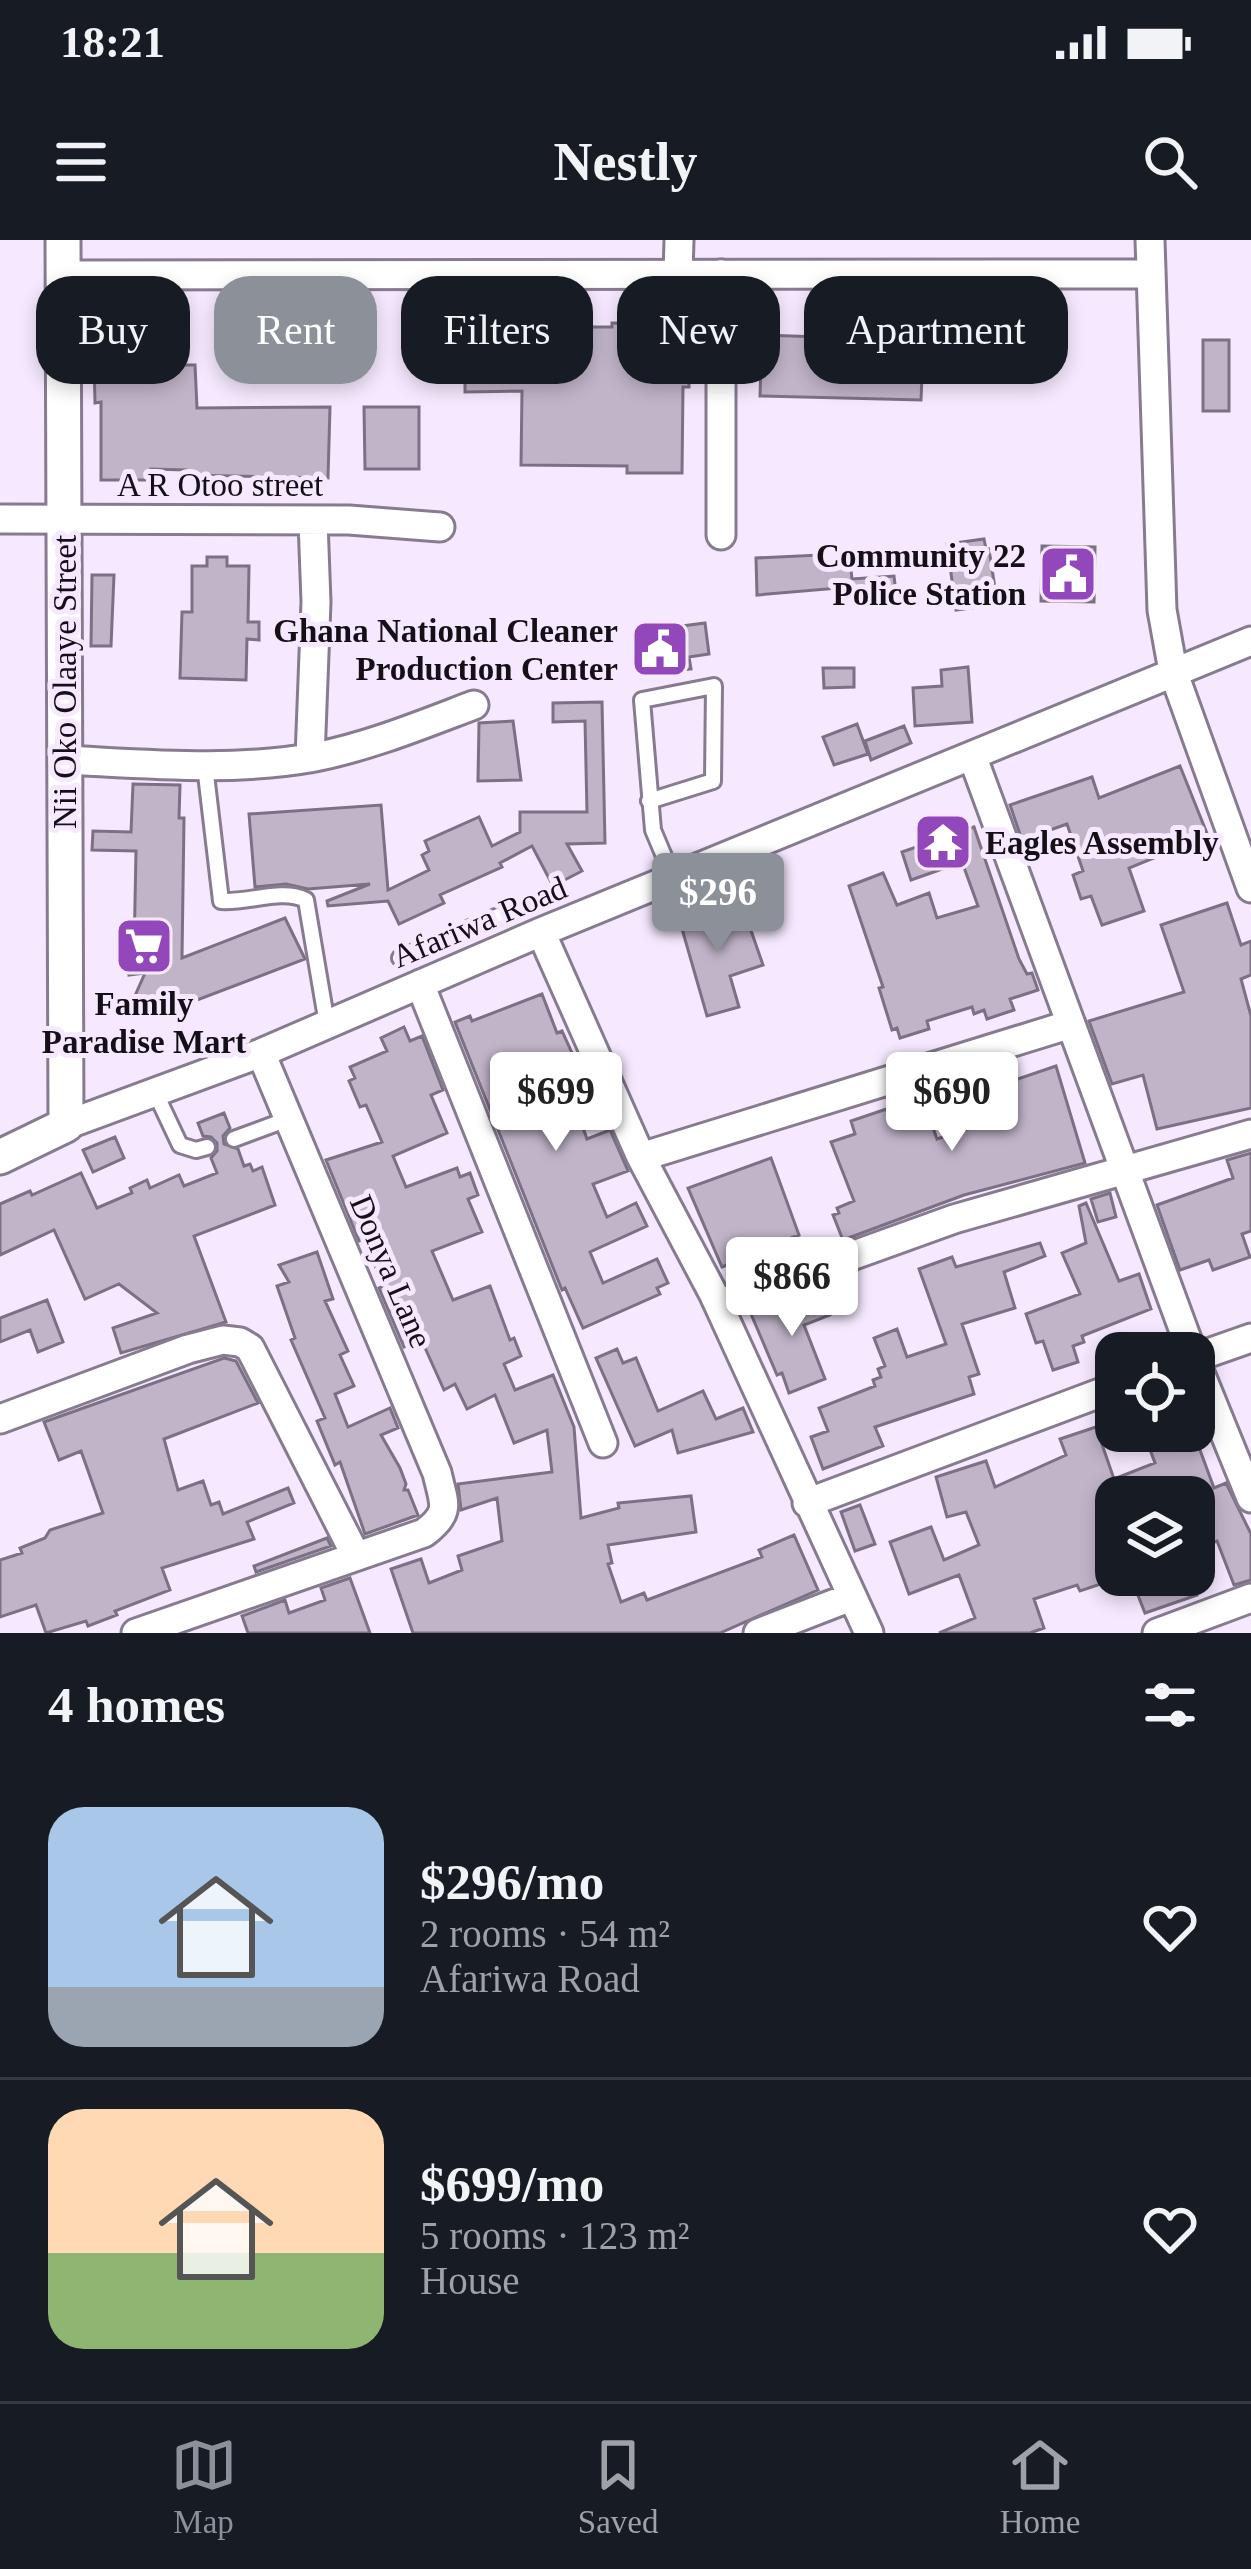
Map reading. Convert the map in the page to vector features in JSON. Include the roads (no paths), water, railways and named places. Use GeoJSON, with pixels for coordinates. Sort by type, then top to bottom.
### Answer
{"type":"FeatureCollection","features":[{"type":"Feature","properties":{"kind":"street","name":"Nii Oko Olaaye Street"},"geometry":{"type":"LineString","coordinates":[[63,240],[66,1125]]}},
{"type":"Feature","properties":{"kind":"street"},"geometry":{"type":"LineString","coordinates":[[678,274],[679,240]]}},
{"type":"Feature","properties":{"kind":"street"},"geometry":{"type":"LineString","coordinates":[[1150,240],[1162,610],[1173,671],[1251,887]]}},
{"type":"Feature","properties":{"kind":"street"},"geometry":{"type":"LineString","coordinates":[[721,274],[721,535]]}},
{"type":"Feature","properties":{"kind":"street"},"geometry":{"type":"LineString","coordinates":[[63,275],[1150,274]]}},
{"type":"Feature","properties":{"kind":"street","name":"A R Otoo street"},"geometry":{"type":"LineString","coordinates":[[0,519],[313,520],[440,527]]}},
{"type":"Feature","properties":{"kind":"street"},"geometry":{"type":"LineString","coordinates":[[310,758],[316,602],[313,520]]}},
{"type":"Feature","properties":{"kind":"street","name":"Afariwa Road"},"geometry":{"type":"LineString","coordinates":[[66,1125],[261,1054],[501,949],[1251,641]]}},
{"type":"Feature","properties":{"kind":"street"},"geometry":{"type":"LineString","coordinates":[[64,760],[206,766],[310,758],[367,745],[474,705]]}},
{"type":"Feature","properties":{"kind":"street"},"geometry":{"type":"LineString","coordinates":[[973,758],[1184,1332]]}},
{"type":"Feature","properties":{"kind":"street"},"geometry":{"type":"LineString","coordinates":[[542,932],[641,1157],[718,1304],[869,1633]]}},
{"type":"Feature","properties":{"kind":"street"},"geometry":{"type":"LineString","coordinates":[[432,978],[603,1443]]}},
{"type":"Feature","properties":{"kind":"street"},"geometry":{"type":"LineString","coordinates":[[641,1157],[1071,1024]]}},
{"type":"Feature","properties":{"kind":"street","name":"Donya Lane"},"geometry":{"type":"LineString","coordinates":[[261,1054],[437,1473],[445,1509],[442,1519],[424,1532],[356,1556]]}},
{"type":"Feature","properties":{"kind":"street"},"geometry":{"type":"LineString","coordinates":[[0,1157],[66,1125]]}},
{"type":"Feature","properties":{"kind":"street"},"geometry":{"type":"LineString","coordinates":[[718,1304],[953,1219],[1251,1134]]}},
{"type":"Feature","properties":{"kind":"street"},"geometry":{"type":"LineString","coordinates":[[1215,1349],[1251,1338]]}},
{"type":"Feature","properties":{"kind":"street"},"geometry":{"type":"LineString","coordinates":[[0,1419],[188,1349],[223,1340],[250,1348],[356,1556],[136,1633]]}},
{"type":"Feature","properties":{"kind":"street"},"geometry":{"type":"LineString","coordinates":[[807,1503],[1095,1395]]}},
{"type":"Feature","properties":{"kind":"street"},"geometry":{"type":"LineString","coordinates":[[1215,1410],[1251,1498]]}},
{"type":"Feature","properties":{"kind":"street"},"geometry":{"type":"LineString","coordinates":[[758,1633],[851,1597]]}},
{"type":"Feature","properties":{"kind":"street"},"geometry":{"type":"LineString","coordinates":[[1157,1633],[1251,1598]]}},
{"type":"Feature","properties":{"kind":"lane"},"geometry":{"type":"LineString","coordinates":[[649,801],[713,781],[714,686],[642,700],[649,801],[652,830],[674,880]]}},
{"type":"Feature","properties":{"kind":"lane"},"geometry":{"type":"LineString","coordinates":[[206,766],[221,901],[241,903],[286,895],[305,901],[327,1024]]}},
{"type":"Feature","properties":{"kind":"lane"},"geometry":{"type":"LineString","coordinates":[[400,958],[503,914]]}},
{"type":"Feature","properties":{"kind":"lane"},"geometry":{"type":"LineString","coordinates":[[488,921],[501,949]]}},
{"type":"Feature","properties":{"kind":"lane"},"geometry":{"type":"LineString","coordinates":[[430,945],[432,978]]}},
{"type":"Feature","properties":{"kind":"lane"},"geometry":{"type":"LineString","coordinates":[[156,1094],[180,1145],[196,1150],[207,1147]]}},
{"type":"Feature","properties":{"kind":"lane"},"geometry":{"type":"LineString","coordinates":[[234,1139],[288,1119]]}},
{"type":"Feature","properties":{"kind":"place","name":"Community 22 Police Station"},"geometry":{"type":"Point","coordinates":[1068,574]}},
{"type":"Feature","properties":{"kind":"place","name":"Ghana National Cleaner Production Center"},"geometry":{"type":"Point","coordinates":[660,649]}},
{"type":"Feature","properties":{"kind":"place","name":"Eagles Assembly"},"geometry":{"type":"Point","coordinates":[943,842]}},
{"type":"Feature","properties":{"kind":"place","name":"Family Paradise Mart"},"geometry":{"type":"Point","coordinates":[144,946]}}]}
